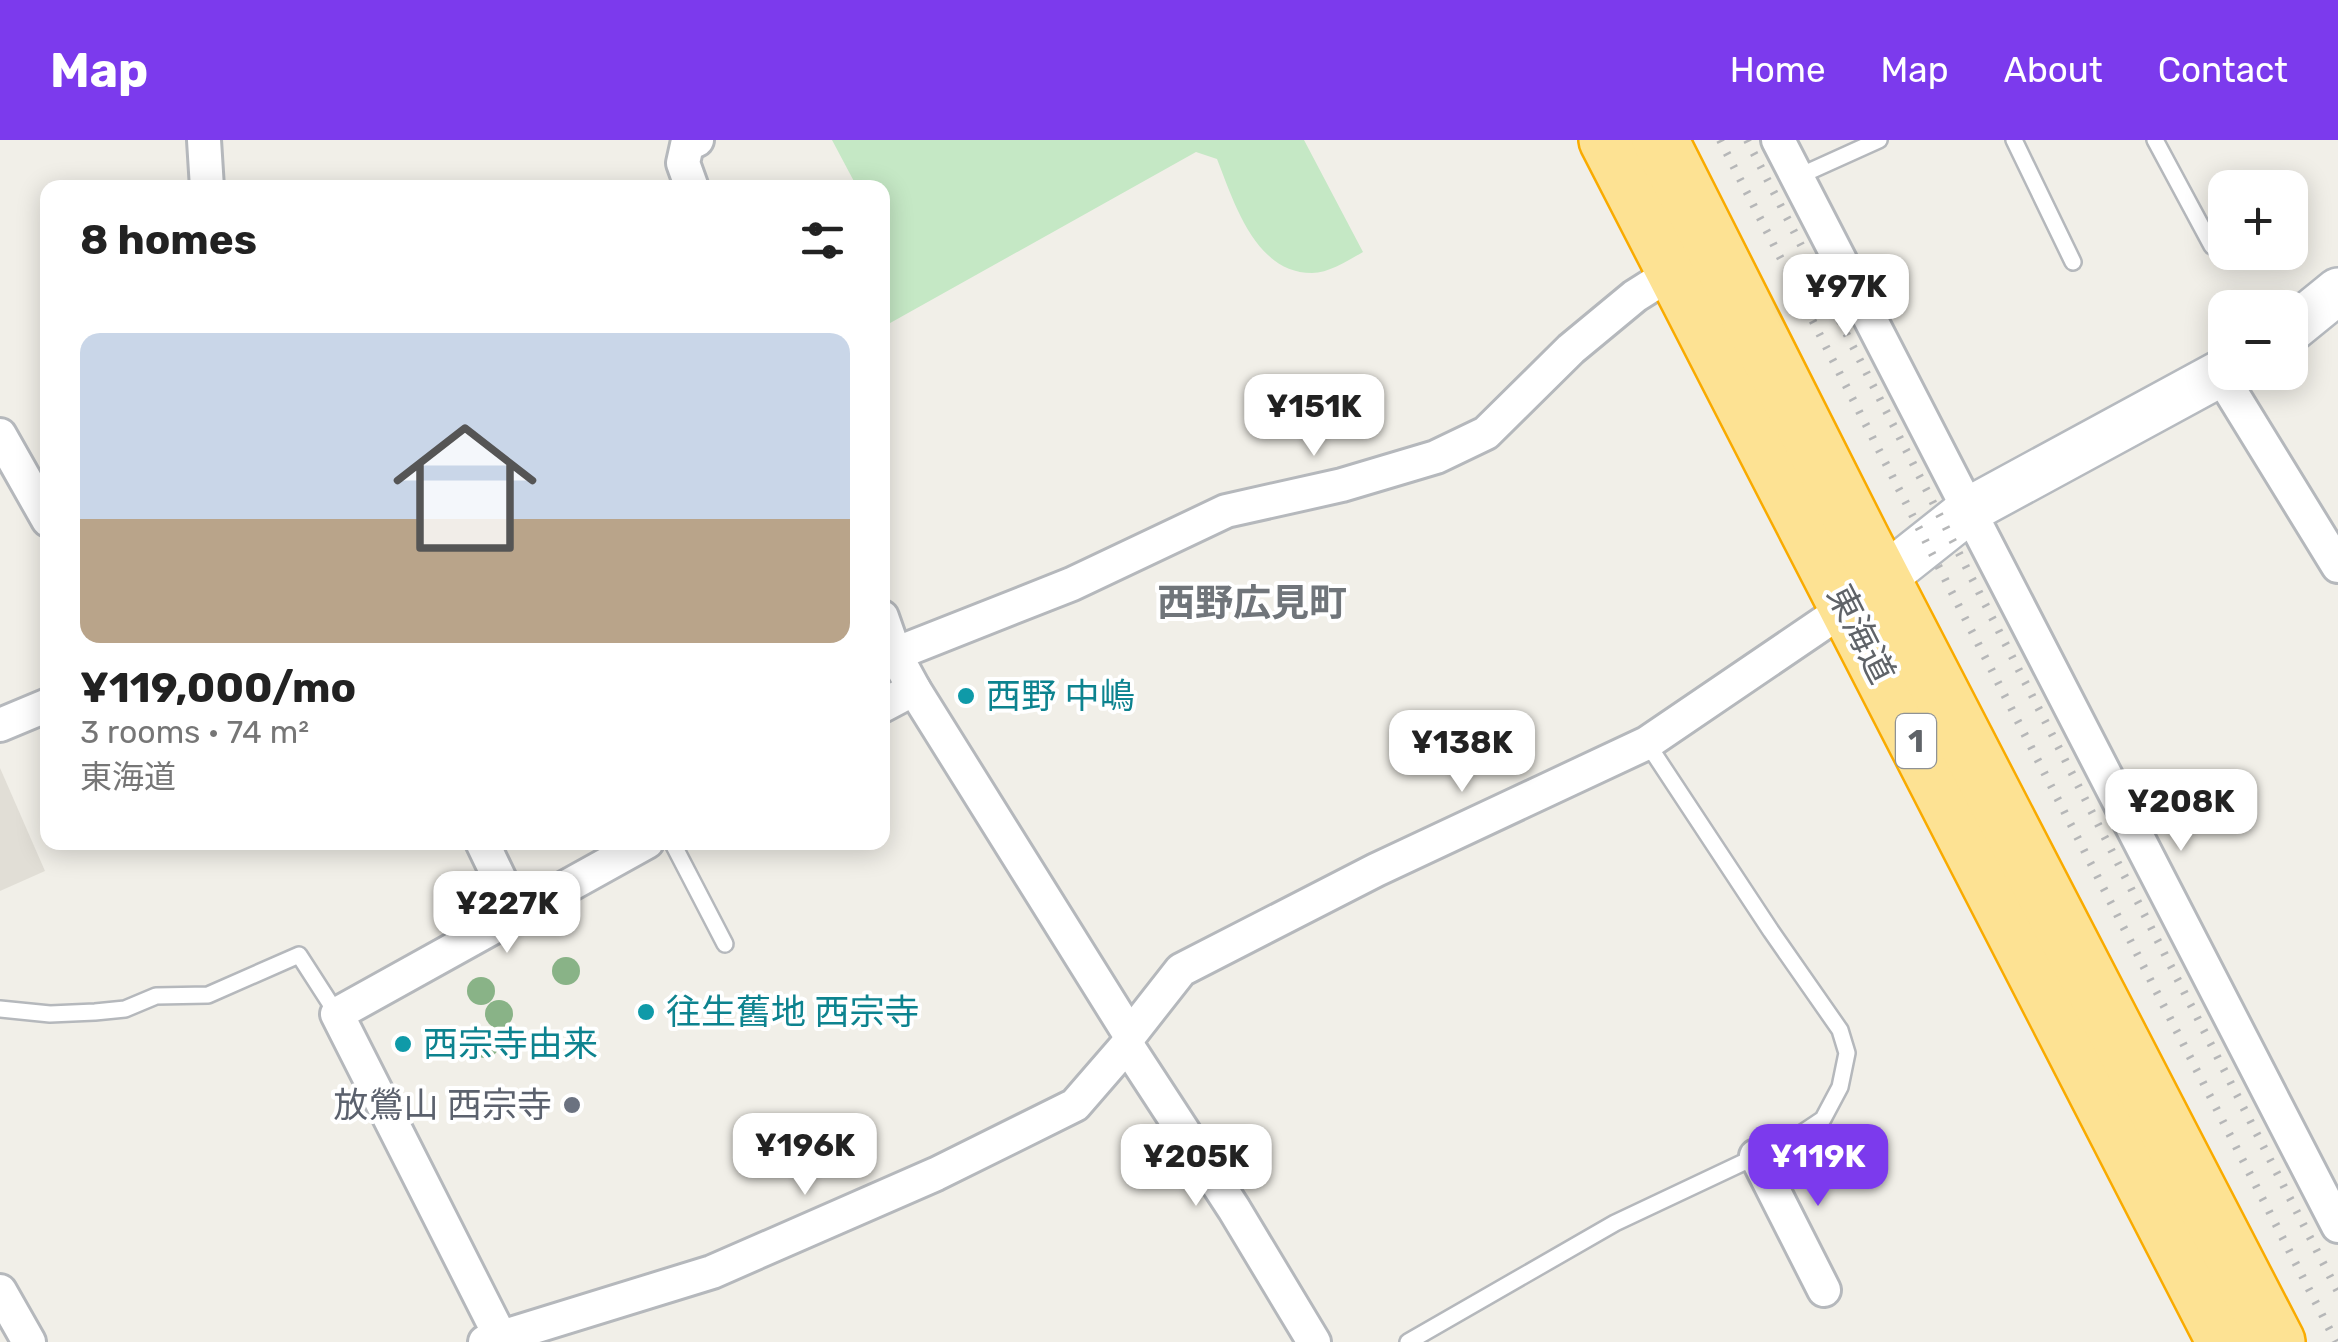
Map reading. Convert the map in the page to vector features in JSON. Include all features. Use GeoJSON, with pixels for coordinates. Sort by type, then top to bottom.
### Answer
{"type":"FeatureCollection","features":[{"type":"Feature","properties":{"kind":"highway","name":"東海道"},"geometry":{"type":"LineString","coordinates":[[1607,140],[1695,260],[1864,592],[2226,1342]]}},
{"type":"Feature","properties":{"kind":"highway","name":"東海道"},"geometry":{"type":"LineString","coordinates":[[1660,140],[1695,260]]}},
{"type":"Feature","properties":{"kind":"highway","name":"東海道"},"geometry":{"type":"LineString","coordinates":[[1864,592],[2278,1342]]}},
{"type":"Feature","properties":{"kind":"street"},"geometry":{"type":"LineString","coordinates":[[204,140],[206,180]]}},
{"type":"Feature","properties":{"kind":"street"},"geometry":{"type":"LineString","coordinates":[[689,180],[683,163],[687,145],[696,140]]}},
{"type":"Feature","properties":{"kind":"street"},"geometry":{"type":"LineString","coordinates":[[1778,140],[2338,1226]]}},
{"type":"Feature","properties":{"kind":"street"},"geometry":{"type":"LineString","coordinates":[[895,654],[1072,584],[1226,511],[1398,468],[1436,456],[1486,432],[1571,349],[1635,296],[1695,260]]}},
{"type":"Feature","properties":{"kind":"street"},"geometry":{"type":"LineString","coordinates":[[2308,315],[2338,290]]}},
{"type":"Feature","properties":{"kind":"street"},"geometry":{"type":"LineString","coordinates":[[633,850],[337,1014],[493,1339],[712,1272],[936,1174],[1076,1105],[1182,970],[1376,870],[1648,743],[1864,592],[1969,510],[2208,380]]}},
{"type":"Feature","properties":{"kind":"street"},"geometry":{"type":"LineString","coordinates":[[2233,390],[2338,566]]}},
{"type":"Feature","properties":{"kind":"street"},"geometry":{"type":"LineString","coordinates":[[0,435],[40,506]]}},
{"type":"Feature","properties":{"kind":"street"},"geometry":{"type":"LineString","coordinates":[[890,640],[914,689],[1314,1342]]}},
{"type":"Feature","properties":{"kind":"street"},"geometry":{"type":"LineString","coordinates":[[890,702],[914,689]]}},
{"type":"Feature","properties":{"kind":"street"},"geometry":{"type":"LineString","coordinates":[[0,725],[40,708]]}},
{"type":"Feature","properties":{"kind":"street"},"geometry":{"type":"LineString","coordinates":[[486,850],[517,915]]}},
{"type":"Feature","properties":{"kind":"street"},"geometry":{"type":"LineString","coordinates":[[1756,1156],[1824,1290]]}},
{"type":"Feature","properties":{"kind":"street"},"geometry":{"type":"LineString","coordinates":[[0,1291],[29,1342]]}},
{"type":"Feature","properties":{"kind":"lane"},"geometry":{"type":"LineString","coordinates":[[1797,177],[1880,140]]}},
{"type":"Feature","properties":{"kind":"lane"},"geometry":{"type":"LineString","coordinates":[[2014,140],[2072,262]]}},
{"type":"Feature","properties":{"kind":"lane"},"geometry":{"type":"LineString","coordinates":[[2155,140],[2208,239]]}},
{"type":"Feature","properties":{"kind":"lane"},"geometry":{"type":"LineString","coordinates":[[1408,1342],[1615,1223],[1793,1139],[1823,1119],[1840,1087],[1847,1052],[1840,1030],[1648,743]]}},
{"type":"Feature","properties":{"kind":"lane"},"geometry":{"type":"LineString","coordinates":[[676,850],[725,944]]}},
{"type":"Feature","properties":{"kind":"lane"},"geometry":{"type":"LineString","coordinates":[[0,1009],[50,1014],[125,1010],[156,996],[208,995],[300,955],[337,1014]]}},
{"type":"Feature","properties":{"kind":"shaded area"},"geometry":{"type":"Polygon","coordinates":[[[0,768],[45,871],[0,891],[0,768]]]}},
{"type":"Feature","properties":{"kind":"green space"},"geometry":{"type":"Polygon","coordinates":[[[832,140],[1304,140],[1363,252],[1339,266],[1312,273],[1292,270],[1276,261],[1250,232],[1217,159],[1196,152],[890,323],[890,180],[853,180],[832,140]]]}},
{"type":"Feature","properties":{"kind":"railway"},"geometry":{"type":"LineString","coordinates":[[1720,140],[2336,1342]]}},
{"type":"Feature","properties":{"kind":"railway"},"geometry":{"type":"LineString","coordinates":[[1747,140],[2338,1292]]}},
{"type":"Feature","properties":{"kind":"place","name":"西野 中嶋"},"geometry":{"type":"Point","coordinates":[966,696]}},
{"type":"Feature","properties":{"kind":"place","name":"往生舊地 西宗寺"},"geometry":{"type":"Point","coordinates":[646,1012]}},
{"type":"Feature","properties":{"kind":"place","name":"西宗寺由来"},"geometry":{"type":"Point","coordinates":[403,1044]}},
{"type":"Feature","properties":{"kind":"place","name":"放鶯山 西宗寺"},"geometry":{"type":"Point","coordinates":[572,1105]}},
{"type":"Feature","properties":{"kind":"district","name":"西野広見町"},"geometry":{"type":"Point","coordinates":[1252,603]}}]}
